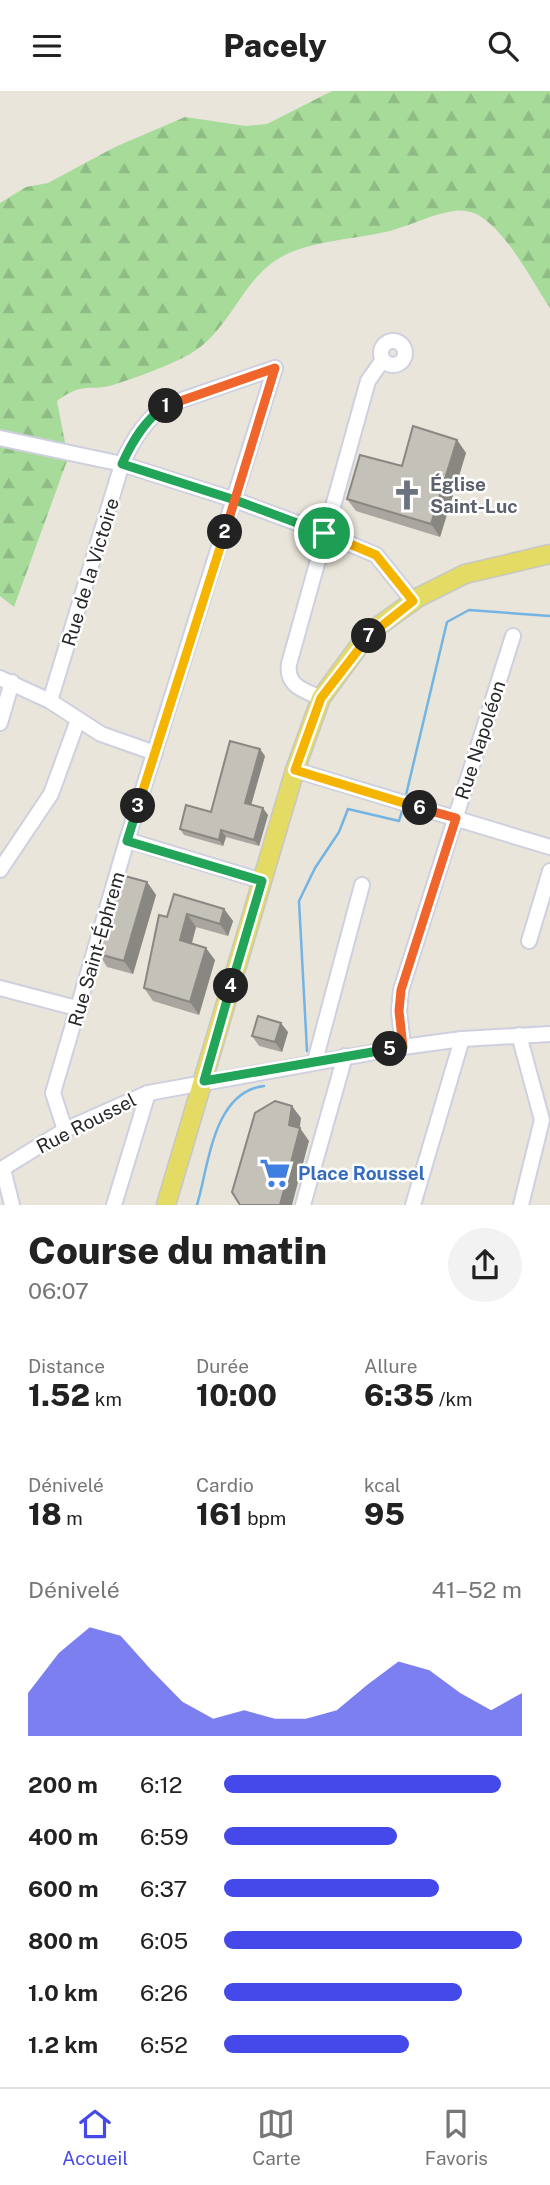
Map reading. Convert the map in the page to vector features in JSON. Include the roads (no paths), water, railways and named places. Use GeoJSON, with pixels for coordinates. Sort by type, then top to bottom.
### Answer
{"type":"FeatureCollection","features":[{"type":"Feature","properties":{"kind":"main road"},"geometry":{"type":"LineString","coordinates":[[166,1205],[295,770],[321,698],[359,646],[377,627],[413,601],[465,574],[550,554]]}},
{"type":"Feature","properties":{"kind":"main road"},"geometry":{"type":"LineString","coordinates":[[178,1205],[211,1090],[204,1081]]}},
{"type":"Feature","properties":{"kind":"street"},"geometry":{"type":"LineString","coordinates":[[321,698],[293,684],[288,674],[324,533],[368,381],[382,361]]}},
{"type":"Feature","properties":{"kind":"street","name":"Rue de la Victoire"},"geometry":{"type":"LineString","coordinates":[[50,701],[122,464],[137,436],[155,413],[167,405],[275,368]]}},
{"type":"Feature","properties":{"kind":"street","name":"Rue Saint-Éphrem"},"geometry":{"type":"LineString","coordinates":[[65,1130],[53,1093],[80,1009],[127,841],[275,368]]}},
{"type":"Feature","properties":{"kind":"street"},"geometry":{"type":"LineString","coordinates":[[0,438],[122,464],[235,500],[324,533],[376,555],[413,601]]}},
{"type":"Feature","properties":{"kind":"street","name":"Rue Napoléon"},"geometry":{"type":"LineString","coordinates":[[403,1047],[399,1011],[401,990],[513,636]]}},
{"type":"Feature","properties":{"kind":"street"},"geometry":{"type":"LineString","coordinates":[[0,723],[6,680],[50,701],[101,734],[155,753]]}},
{"type":"Feature","properties":{"kind":"street"},"geometry":{"type":"LineString","coordinates":[[0,870],[51,794],[78,720]]}},
{"type":"Feature","properties":{"kind":"street"},"geometry":{"type":"LineString","coordinates":[[295,770],[550,847]]}},
{"type":"Feature","properties":{"kind":"street"},"geometry":{"type":"LineString","coordinates":[[127,841],[262,881]]}},
{"type":"Feature","properties":{"kind":"street"},"geometry":{"type":"LineString","coordinates":[[529,941],[550,871]]}},
{"type":"Feature","properties":{"kind":"street"},"geometry":{"type":"LineString","coordinates":[[315,1061],[362,885]]}},
{"type":"Feature","properties":{"kind":"street"},"geometry":{"type":"LineString","coordinates":[[0,988],[80,1009]]}},
{"type":"Feature","properties":{"kind":"street","name":"Rue Roussel"},"geometry":{"type":"LineString","coordinates":[[1,1169],[65,1130],[148,1093],[403,1047],[462,1039],[550,1034]]}},
{"type":"Feature","properties":{"kind":"street"},"geometry":{"type":"LineString","coordinates":[[519,1035],[542,1120],[537,1150],[521,1205]]}},
{"type":"Feature","properties":{"kind":"street"},"geometry":{"type":"LineString","coordinates":[[412,1205],[462,1039]]}},
{"type":"Feature","properties":{"kind":"street"},"geometry":{"type":"LineString","coordinates":[[303,1205],[345,1056]]}},
{"type":"Feature","properties":{"kind":"street"},"geometry":{"type":"LineString","coordinates":[[114,1205],[148,1093]]}},
{"type":"Feature","properties":{"kind":"street"},"geometry":{"type":"LineString","coordinates":[[1,1169],[12,1205]]}},
{"type":"Feature","properties":{"kind":"waterway"},"geometry":{"type":"LineString","coordinates":[[406,795],[447,622],[469,610],[550,616]]}},
{"type":"Feature","properties":{"kind":"waterway"},"geometry":{"type":"LineString","coordinates":[[307,1051],[299,901],[315,868],[339,832],[348,809],[399,821],[403,808]]}},
{"type":"Feature","properties":{"kind":"waterway"},"geometry":{"type":"LineString","coordinates":[[197,1205],[210,1151],[224,1116],[234,1101],[247,1091],[264,1086]]}},
{"type":"Feature","properties":{"kind":"place","name":"Église Saint-Luc"},"geometry":{"type":"Point","coordinates":[407,495]}},
{"type":"Feature","properties":{"kind":"place","name":"Place Roussel"},"geometry":{"type":"Point","coordinates":[275,1173]}}]}
